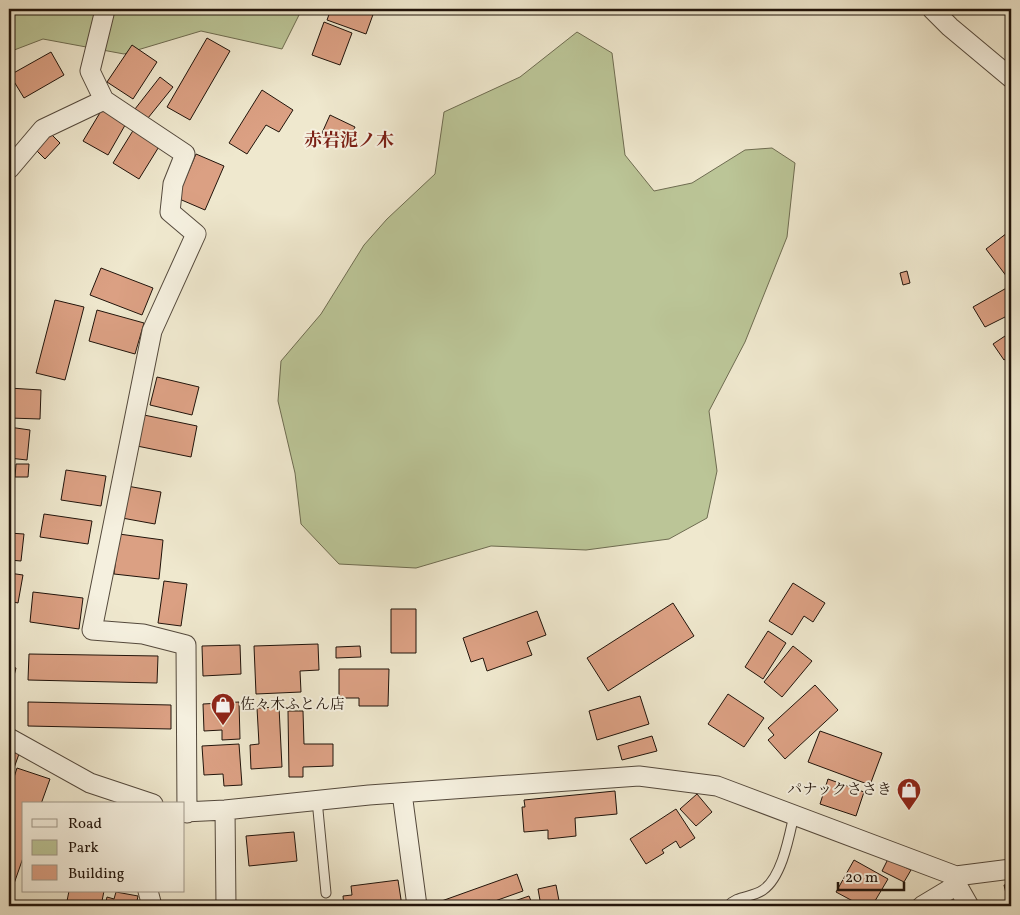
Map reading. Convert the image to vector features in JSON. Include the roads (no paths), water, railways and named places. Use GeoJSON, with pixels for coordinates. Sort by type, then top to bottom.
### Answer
{"type":"FeatureCollection","features":[{"type":"Feature","properties":{"kind":"street"},"geometry":{"type":"LineString","coordinates":[[932,9],[950,28],[1011,78]]}},
{"type":"Feature","properties":{"kind":"street"},"geometry":{"type":"LineString","coordinates":[[104,14],[90,71],[104,100],[184,154],[173,184],[170,212],[196,234],[152,331],[92,630],[144,634],[186,645],[185,812],[402,793],[639,776],[718,786],[794,815],[956,881],[969,906]]}},
{"type":"Feature","properties":{"kind":"street"},"geometry":{"type":"LineString","coordinates":[[9,168],[43,129],[104,100]]}},
{"type":"Feature","properties":{"kind":"street"},"geometry":{"type":"LineString","coordinates":[[9,738],[90,783],[135,801]]}},
{"type":"Feature","properties":{"kind":"street"},"geometry":{"type":"LineString","coordinates":[[402,793],[417,906]]}},
{"type":"Feature","properties":{"kind":"street"},"geometry":{"type":"LineString","coordinates":[[225,810],[226,906]]}},
{"type":"Feature","properties":{"kind":"street"},"geometry":{"type":"LineString","coordinates":[[922,906],[956,881],[1011,868]]}},
{"type":"Feature","properties":{"kind":"street"},"geometry":{"type":"LineString","coordinates":[[148,892],[152,906]]}},
{"type":"Feature","properties":{"kind":"lane"},"geometry":{"type":"LineString","coordinates":[[317,800],[326,893]]}},
{"type":"Feature","properties":{"kind":"lane"},"geometry":{"type":"LineString","coordinates":[[728,906],[743,897],[762,891],[774,880],[784,853],[794,815]]}},
{"type":"Feature","properties":{"kind":"place","name":"佐々木ふとん店"},"geometry":{"type":"Point","coordinates":[223,726]}},
{"type":"Feature","properties":{"kind":"place","name":"パナックささき"},"geometry":{"type":"Point","coordinates":[909,811]}},
{"type":"Feature","properties":{"kind":"district","name":"赤岩泥ノ木"},"geometry":{"type":"Point","coordinates":[349,141]}}]}
